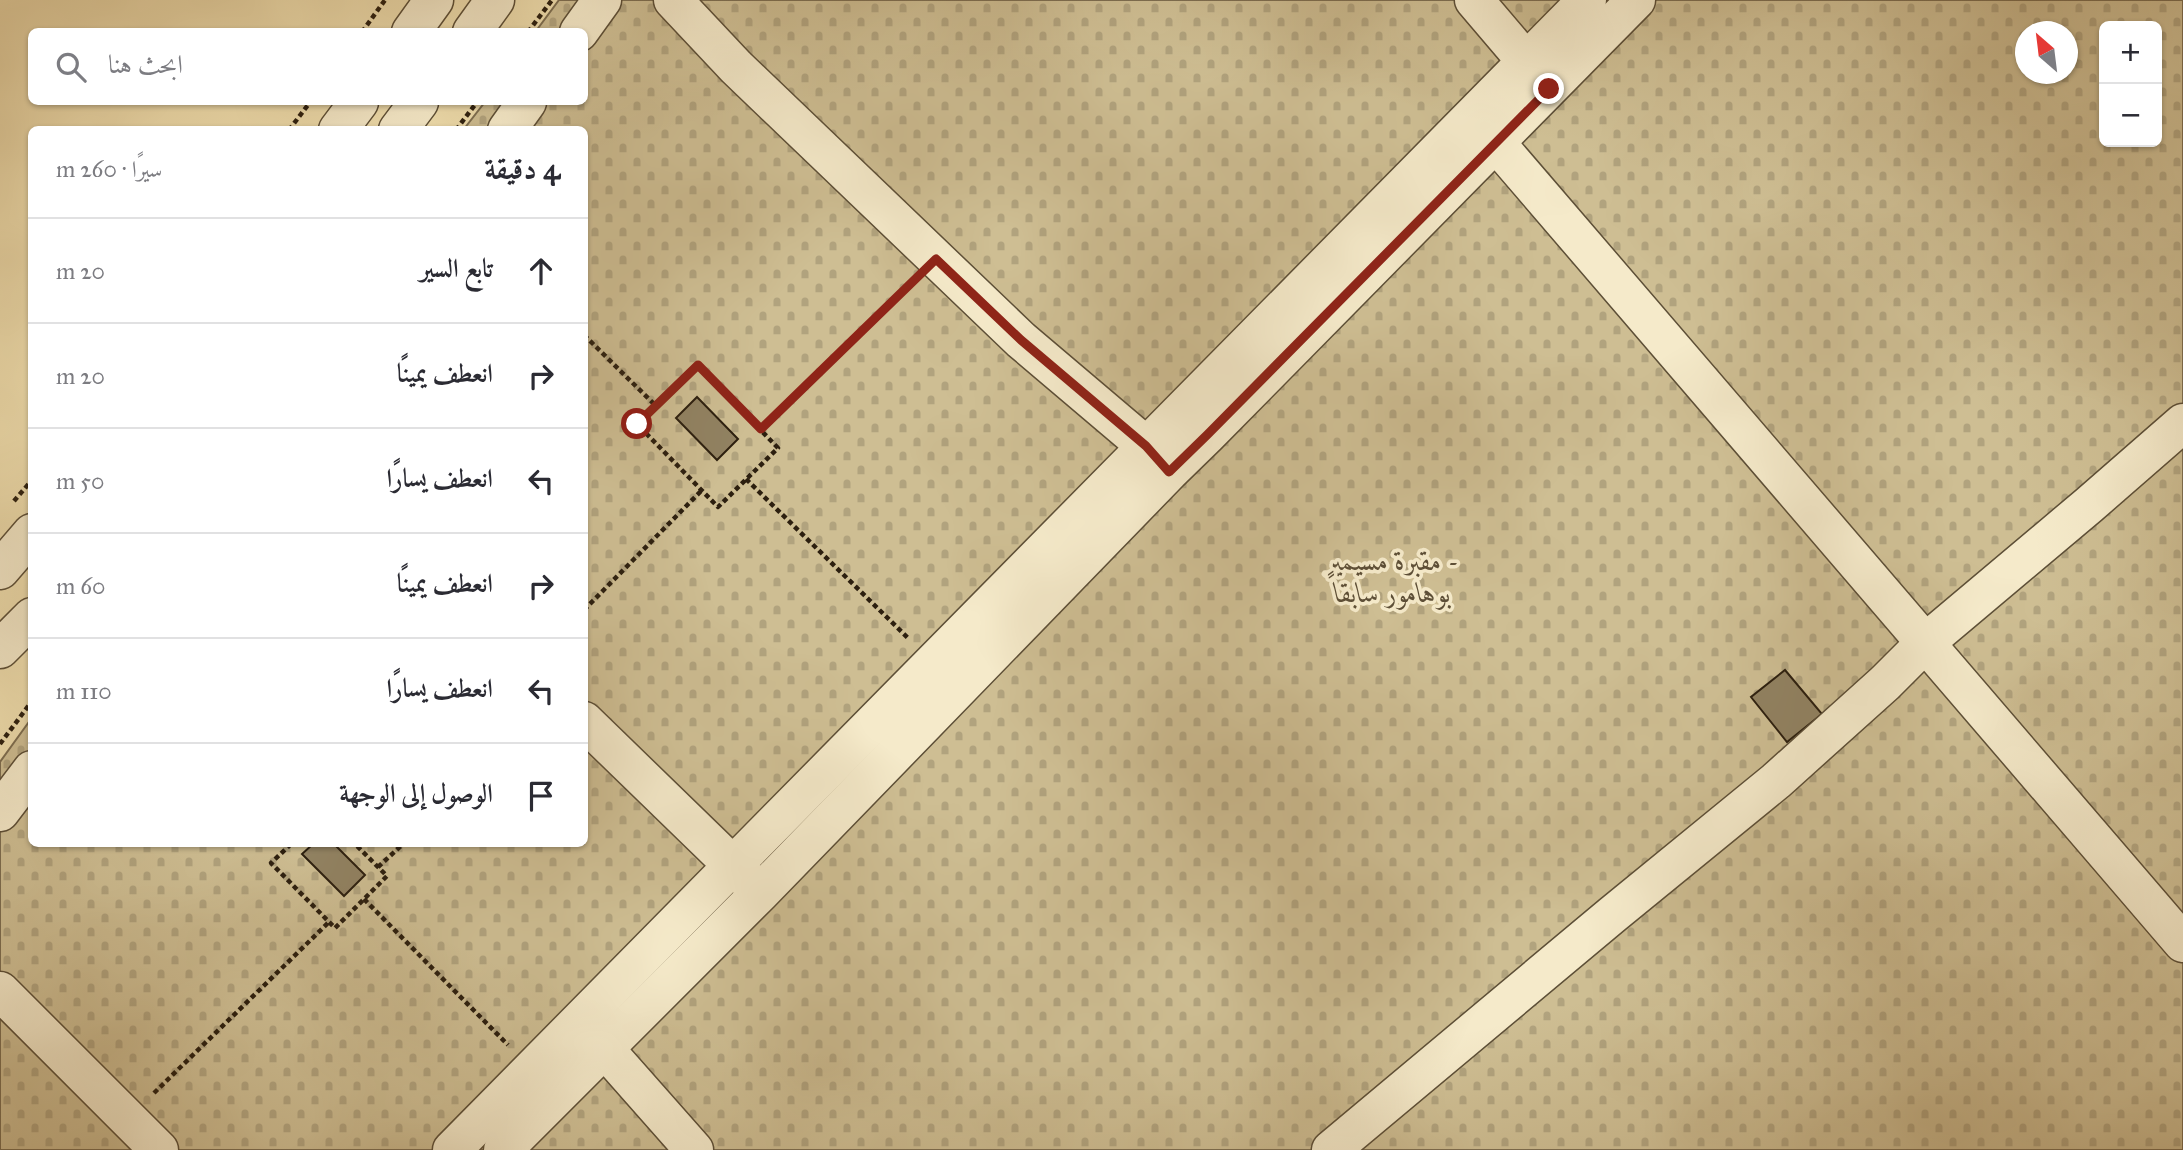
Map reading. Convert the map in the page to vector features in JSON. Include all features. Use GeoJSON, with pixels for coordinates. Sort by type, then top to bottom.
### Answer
{"type":"FeatureCollection","features":[{"type":"Feature","properties":{"kind":"street"},"geometry":{"type":"LineString","coordinates":[[414,28],[434,0]]}},
{"type":"Feature","properties":{"kind":"street"},"geometry":{"type":"LineString","coordinates":[[475,28],[495,0]]}},
{"type":"Feature","properties":{"kind":"street"},"geometry":{"type":"LineString","coordinates":[[582,28],[602,0]]}},
{"type":"Feature","properties":{"kind":"street"},"geometry":{"type":"LineString","coordinates":[[673,0],[736,67],[1021,340],[1157,459]]}},
{"type":"Feature","properties":{"kind":"street"},"geometry":{"type":"LineString","coordinates":[[1474,0],[1538,75]]}},
{"type":"Feature","properties":{"kind":"street"},"geometry":{"type":"LineString","coordinates":[[1538,75],[1587,0]]}},
{"type":"Feature","properties":{"kind":"street"},"geometry":{"type":"LineString","coordinates":[[503,1150],[760,893],[1157,459],[1538,75],[1636,0]]}},
{"type":"Feature","properties":{"kind":"street"},"geometry":{"type":"LineString","coordinates":[[341,126],[357,105]]}},
{"type":"Feature","properties":{"kind":"street"},"geometry":{"type":"LineString","coordinates":[[401,126],[417,105]]}},
{"type":"Feature","properties":{"kind":"street"},"geometry":{"type":"LineString","coordinates":[[510,126],[525,105]]}},
{"type":"Feature","properties":{"kind":"street"},"geometry":{"type":"LineString","coordinates":[[1484,128],[2183,943]]}},
{"type":"Feature","properties":{"kind":"street"},"geometry":{"type":"LineString","coordinates":[[1331,1150],[1776,781],[1925,643],[2079,514],[2183,422]]}},
{"type":"Feature","properties":{"kind":"street"},"geometry":{"type":"LineString","coordinates":[[452,1150],[933,662],[1157,459]]}},
{"type":"Feature","properties":{"kind":"street"},"geometry":{"type":"LineString","coordinates":[[0,570],[28,538]]}},
{"type":"Feature","properties":{"kind":"street"},"geometry":{"type":"LineString","coordinates":[[0,649],[28,621]]}},
{"type":"Feature","properties":{"kind":"street"},"geometry":{"type":"LineString","coordinates":[[588,725],[760,893]]}},
{"type":"Feature","properties":{"kind":"street"},"geometry":{"type":"LineString","coordinates":[[0,813],[28,775]]}},
{"type":"Feature","properties":{"kind":"street"},"geometry":{"type":"LineString","coordinates":[[0,991],[159,1150]]}},
{"type":"Feature","properties":{"kind":"street"},"geometry":{"type":"LineString","coordinates":[[580,1021],[694,1150]]}},
{"type":"Feature","properties":{"kind":"path"},"geometry":{"type":"LineString","coordinates":[[365,28],[385,0]]}},
{"type":"Feature","properties":{"kind":"path"},"geometry":{"type":"LineString","coordinates":[[531,28],[552,0]]}},
{"type":"Feature","properties":{"kind":"path"},"geometry":{"type":"LineString","coordinates":[[292,126],[308,105]]}},
{"type":"Feature","properties":{"kind":"path"},"geometry":{"type":"LineString","coordinates":[[459,126],[475,105]]}},
{"type":"Feature","properties":{"kind":"path"},"geometry":{"type":"LineString","coordinates":[[761,429],[936,259]]}},
{"type":"Feature","properties":{"kind":"path"},"geometry":{"type":"LineString","coordinates":[[588,339],[656,406]]}},
{"type":"Feature","properties":{"kind":"path"},"geometry":{"type":"LineString","coordinates":[[698,365],[778,448],[718,507],[637,424],[656,406],[698,365]]}},
{"type":"Feature","properties":{"kind":"path"},"geometry":{"type":"LineString","coordinates":[[746,480],[933,662]]}},
{"type":"Feature","properties":{"kind":"path"},"geometry":{"type":"LineString","coordinates":[[588,606],[702,490]]}},
{"type":"Feature","properties":{"kind":"path"},"geometry":{"type":"LineString","coordinates":[[0,744],[28,706]]}},
{"type":"Feature","properties":{"kind":"path"},"geometry":{"type":"LineString","coordinates":[[285,847],[271,863],[335,928],[387,876],[358,847]]}},
{"type":"Feature","properties":{"kind":"path"},"geometry":{"type":"LineString","coordinates":[[378,867],[400,847]]}},
{"type":"Feature","properties":{"kind":"path"},"geometry":{"type":"LineString","coordinates":[[364,899],[532,1070]]}},
{"type":"Feature","properties":{"kind":"path"},"geometry":{"type":"LineString","coordinates":[[128,1118],[329,922]]}},
{"type":"Feature","properties":{"kind":"green space","name":"مقبرة مسيمير - بوهامور سابقاً"},"geometry":{"type":"Polygon","coordinates":[[[559,0],[2183,0],[2183,1150],[0,1150],[0,762],[28,723],[28,847],[588,847],[588,126],[466,126],[483,105],[588,105],[588,28],[538,28],[559,0]]]}},
{"type":"Feature","properties":{"kind":"building"},"geometry":{"type":"Polygon","coordinates":[[[697,397],[738,439],[717,460],[676,418],[697,397]]]}},
{"type":"Feature","properties":{"kind":"building"},"geometry":{"type":"Polygon","coordinates":[[[1785,670],[1822,714],[1787,742],[1751,697],[1785,670]]]}},
{"type":"Feature","properties":{"kind":"building"},"geometry":{"type":"Polygon","coordinates":[[[310,847],[337,847],[365,875],[344,896],[302,854],[310,847]]]}},
{"type":"Feature","properties":{"kind":"route"},"geometry":{"type":"LineString","coordinates":[[637,424],[698,365],[761,429],[936,259],[1021,340],[1146,446],[1169,472],[1549,89]]}}]}
